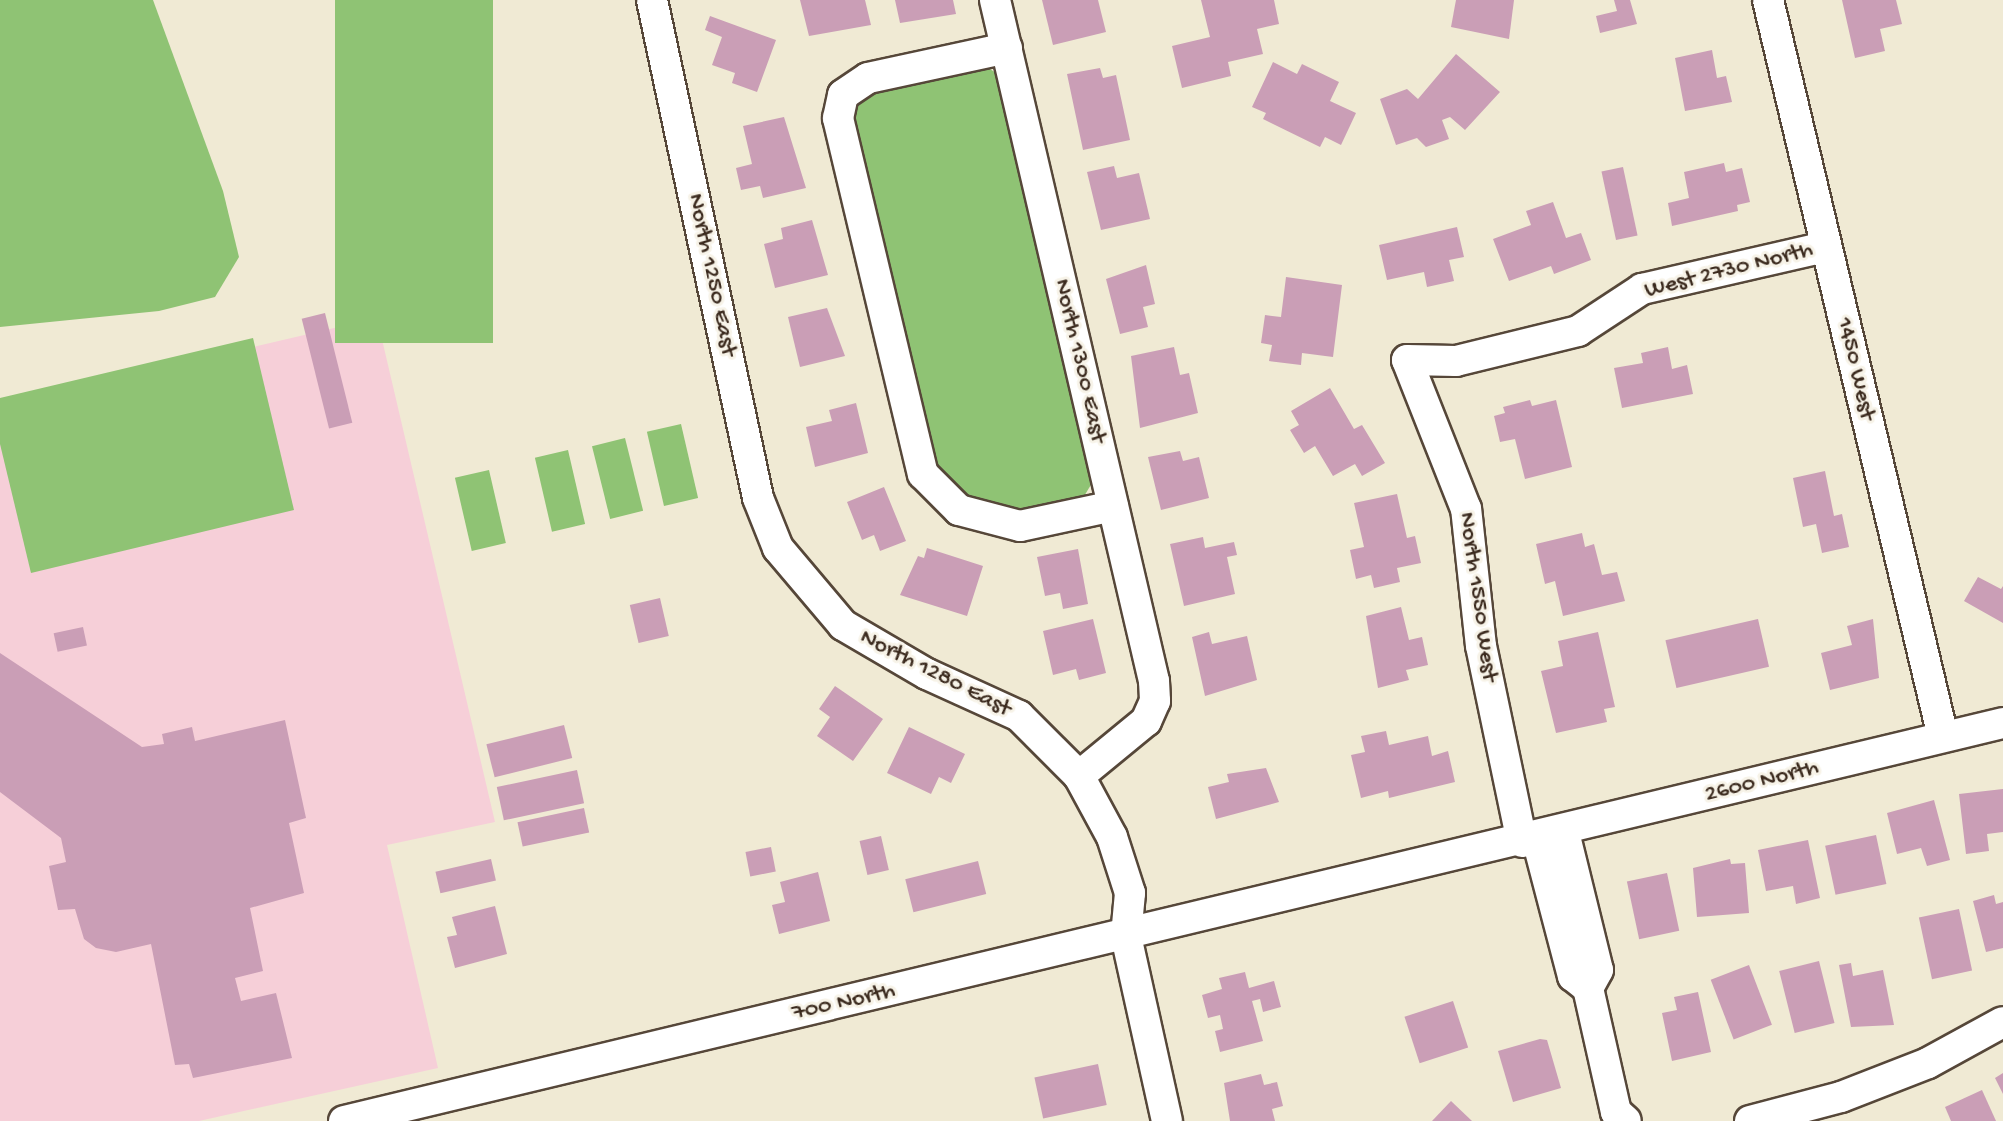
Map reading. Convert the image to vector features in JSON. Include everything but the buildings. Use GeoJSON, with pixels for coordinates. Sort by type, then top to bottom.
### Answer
{"type":"FeatureCollection","features":[{"type":"Feature","properties":{"kind":"street","name":"North 1250 East"},"geometry":{"type":"LineString","coordinates":[[652,0],[758,498],[778,548]]}},
{"type":"Feature","properties":{"kind":"street","name":"North 1300 East"},"geometry":{"type":"LineString","coordinates":[[995,0],[1154,681],[1155,701],[1146,721],[1079,776]]}},
{"type":"Feature","properties":{"kind":"street","name":"1450 West"},"geometry":{"type":"LineString","coordinates":[[1768,0],[1943,737]]}},
{"type":"Feature","properties":{"kind":"street"},"geometry":{"type":"LineString","coordinates":[[1007,48],[868,78],[843,95],[838,118],[923,474],[959,510],[1020,526],[1113,506]]}},
{"type":"Feature","properties":{"kind":"street","name":"West 2730 North"},"geometry":{"type":"LineString","coordinates":[[1407,360],[1456,361],[1578,331],[1642,289],[1826,247]]}},
{"type":"Feature","properties":{"kind":"street","name":"North 1550 West"},"geometry":{"type":"LineString","coordinates":[[1407,360],[1466,509],[1481,646],[1541,838],[1598,970],[1588,988],[1616,1112],[1626,1121]]}},
{"type":"Feature","properties":{"kind":"street","name":"North 1280 East"},"geometry":{"type":"LineString","coordinates":[[778,548],[843,625],[927,674],[1019,716],[1079,776],[1112,837],[1130,893],[1126,936],[1167,1121]]}},
{"type":"Feature","properties":{"kind":"street","name":"2600 North"},"geometry":{"type":"LineString","coordinates":[[1344,884],[2003,723]]}},
{"type":"Feature","properties":{"kind":"street","name":"700 North"},"geometry":{"type":"LineString","coordinates":[[344,1121],[392,1116],[1344,884]]}},
{"type":"Feature","properties":{"kind":"street"},"geometry":{"type":"LineString","coordinates":[[1750,1121],[1841,1097],[1928,1063],[2003,1022]]}},
{"type":"Feature","properties":{"kind":"shaded area"},"geometry":{"type":"Polygon","coordinates":[[[377,318],[495,822],[387,845],[438,1068],[199,1121],[0,1121],[0,406],[377,318]]]}},
{"type":"Feature","properties":{"kind":"green space"},"geometry":{"type":"Polygon","coordinates":[[[0,0],[153,0],[223,191],[239,257],[215,297],[159,311],[0,327],[0,0]]]}},
{"type":"Feature","properties":{"kind":"green space"},"geometry":{"type":"Polygon","coordinates":[[[335,0],[493,0],[493,343],[335,343],[335,0]]]}},
{"type":"Feature","properties":{"kind":"green space"},"geometry":{"type":"Polygon","coordinates":[[[987,67],[999,75],[1092,483],[1083,498],[1027,511],[977,504],[952,488],[932,465],[849,114],[858,98],[987,67]]]}},
{"type":"Feature","properties":{"kind":"green space"},"geometry":{"type":"Polygon","coordinates":[[[253,338],[294,510],[31,573],[0,444],[0,398],[253,338]]]}},
{"type":"Feature","properties":{"kind":"green space"},"geometry":{"type":"Polygon","coordinates":[[[681,424],[698,498],[664,506],[647,432],[681,424]]]}},
{"type":"Feature","properties":{"kind":"green space"},"geometry":{"type":"Polygon","coordinates":[[[625,438],[643,511],[610,519],[592,446],[625,438]]]}},
{"type":"Feature","properties":{"kind":"green space"},"geometry":{"type":"Polygon","coordinates":[[[568,450],[585,524],[552,532],[535,458],[568,450]]]}},
{"type":"Feature","properties":{"kind":"green space"},"geometry":{"type":"Polygon","coordinates":[[[489,470],[506,543],[472,551],[455,478],[489,470]]]}}]}
